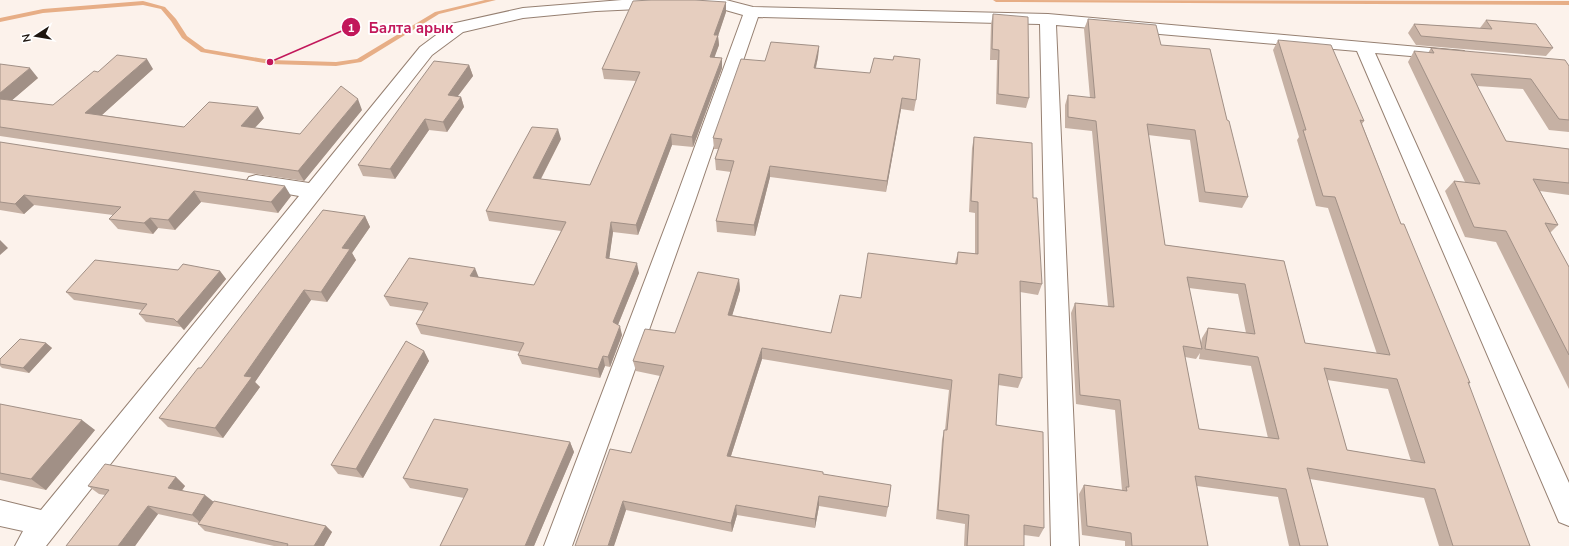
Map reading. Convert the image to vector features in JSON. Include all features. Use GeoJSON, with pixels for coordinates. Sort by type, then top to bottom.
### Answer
{"type":"FeatureCollection","features":[{"type":"Feature","properties":{"kind":"street"},"geometry":{"type":"LineString","coordinates":[[29,546],[426,51],[457,28],[523,13],[611,5],[677,2],[723,4],[752,12],[1048,18],[1474,56]]}},
{"type":"Feature","properties":{"kind":"street"},"geometry":{"type":"LineString","coordinates":[[558,546],[752,12]]}},
{"type":"Feature","properties":{"kind":"street"},"geometry":{"type":"LineString","coordinates":[[1048,18],[1065,546]]}},
{"type":"Feature","properties":{"kind":"street"},"geometry":{"type":"LineString","coordinates":[[1363,46],[1569,513]]}},
{"type":"Feature","properties":{"kind":"street"},"geometry":{"type":"LineString","coordinates":[[235,179],[314,191]]}},
{"type":"Feature","properties":{"kind":"street"},"geometry":{"type":"LineString","coordinates":[[0,513],[47,524]]}},
{"type":"Feature","properties":{"kind":"building"},"geometry":{"type":"Polygon","coordinates":[[[633,1],[726,2],[714,35],[718,35],[710,57],[722,58],[692,137],[671,134],[636,225],[611,222],[606,258],[637,263],[613,322],[620,326],[608,357],[603,356],[598,369],[518,355],[524,343],[416,324],[428,303],[384,296],[409,258],[475,268],[470,276],[534,285],[566,222],[486,211],[532,127],[558,129],[533,178],[590,185],[640,72],[602,69],[633,1]]]}},
{"type":"Feature","properties":{"kind":"building"},"geometry":{"type":"Polygon","coordinates":[[[993,14],[1028,17],[1029,98],[998,94],[999,50],[992,49],[993,14]]]}},
{"type":"Feature","properties":{"kind":"building"},"geometry":{"type":"Polygon","coordinates":[[[1088,19],[1156,25],[1161,45],[1210,49],[1248,197],[1205,192],[1195,130],[1147,124],[1165,245],[1284,261],[1305,343],[1390,355],[1335,197],[1323,196],[1303,130],[1306,130],[1278,40],[1331,45],[1364,121],[1360,120],[1401,224],[1404,224],[1470,383],[1468,382],[1530,546],[1453,546],[1435,489],[1307,468],[1328,546],[1300,546],[1286,489],[1195,476],[1208,546],[1132,546],[1131,533],[1087,526],[1084,485],[1127,491],[1126,487],[1129,487],[1120,400],[1080,395],[1075,303],[1114,307],[1096,121],[1068,117],[1068,95],[1095,98],[1088,19]],[[1187,277],[1202,349],[1183,346],[1199,429],[1279,439],[1258,357],[1205,349],[1208,328],[1255,334],[1245,284],[1187,277]],[[1324,368],[1347,450],[1425,463],[1397,379],[1324,368]]]}},
{"type":"Feature","properties":{"kind":"building"},"geometry":{"type":"Polygon","coordinates":[[[1486,20],[1536,24],[1553,48],[1421,36],[1414,24],[1492,29],[1486,20]]]}},
{"type":"Feature","properties":{"kind":"building"},"geometry":{"type":"Polygon","coordinates":[[[771,42],[819,46],[814,68],[870,73],[874,58],[893,60],[894,56],[920,59],[916,100],[902,98],[887,181],[770,166],[754,225],[716,221],[734,161],[715,159],[722,139],[713,138],[741,59],[765,61],[771,42]]]}},
{"type":"Feature","properties":{"kind":"building"},"geometry":{"type":"Polygon","coordinates":[[[1431,48],[1565,60],[1569,66],[1569,120],[1559,119],[1531,79],[1471,74],[1506,141],[1569,149],[1569,183],[1533,179],[1558,225],[1545,223],[1569,267],[1569,355],[1506,231],[1474,227],[1454,181],[1480,184],[1414,51],[1434,53],[1431,48]]]}},
{"type":"Feature","properties":{"kind":"building"},"geometry":{"type":"Polygon","coordinates":[[[117,55],[147,59],[85,113],[184,127],[209,102],[258,107],[241,126],[300,134],[341,86],[358,99],[298,171],[0,127],[0,99],[53,105],[94,71],[98,72],[117,55]]]}},
{"type":"Feature","properties":{"kind":"building"},"geometry":{"type":"Polygon","coordinates":[[[434,61],[469,65],[448,95],[461,97],[443,122],[425,119],[390,169],[358,165],[434,61]]]}},
{"type":"Feature","properties":{"kind":"building"},"geometry":{"type":"Polygon","coordinates":[[[0,64],[30,68],[0,93],[0,64]]]}},
{"type":"Feature","properties":{"kind":"building"},"geometry":{"type":"Polygon","coordinates":[[[974,137],[1032,143],[1033,198],[1037,198],[1042,284],[1020,281],[1022,378],[999,374],[996,425],[1043,432],[1044,528],[1024,525],[1024,546],[967,546],[969,515],[938,510],[944,430],[947,430],[952,380],[762,348],[727,456],[891,485],[888,507],[819,496],[815,519],[736,505],[731,523],[623,501],[608,546],[575,546],[610,449],[631,453],[664,366],[633,361],[645,329],[675,333],[698,272],[739,279],[728,315],[831,333],[840,295],[861,298],[868,253],[957,264],[958,252],[978,254],[978,202],[971,201],[974,137]]]}},
{"type":"Feature","properties":{"kind":"building"},"geometry":{"type":"Polygon","coordinates":[[[0,142],[285,186],[271,202],[194,191],[168,220],[150,218],[144,223],[109,219],[121,207],[24,195],[15,204],[0,202],[0,142]]]}},
{"type":"Feature","properties":{"kind":"building"},"geometry":{"type":"Polygon","coordinates":[[[323,210],[365,216],[342,248],[350,249],[321,292],[304,290],[244,376],[252,377],[215,428],[159,418],[198,368],[201,368],[323,210]]]}},
{"type":"Feature","properties":{"kind":"building"},"geometry":{"type":"Polygon","coordinates":[[[95,260],[178,270],[183,264],[220,271],[177,322],[174,319],[139,314],[147,304],[66,292],[95,260]]]}},
{"type":"Feature","properties":{"kind":"building"},"geometry":{"type":"Polygon","coordinates":[[[20,339],[46,343],[23,368],[0,364],[0,359],[20,339]]]}},
{"type":"Feature","properties":{"kind":"building"},"geometry":{"type":"Polygon","coordinates":[[[406,341],[424,351],[356,469],[331,465],[406,341]]]}},
{"type":"Feature","properties":{"kind":"building"},"geometry":{"type":"Polygon","coordinates":[[[0,404],[82,420],[31,479],[0,473],[0,404]]]}},
{"type":"Feature","properties":{"kind":"building"},"geometry":{"type":"Polygon","coordinates":[[[434,419],[570,442],[525,546],[440,546],[468,489],[403,478],[434,419]]]}},
{"type":"Feature","properties":{"kind":"building"},"geometry":{"type":"Polygon","coordinates":[[[105,464],[176,477],[168,488],[205,495],[192,515],[148,506],[118,546],[66,546],[109,490],[88,486],[105,464]]]}},
{"type":"Feature","properties":{"kind":"building"},"geometry":{"type":"Polygon","coordinates":[[[214,501],[326,526],[314,546],[287,546],[288,544],[198,524],[214,501]]]}},
{"type":"Feature","properties":{"kind":"waterway"},"geometry":{"type":"LineString","coordinates":[[0,20],[43,11],[143,3],[163,8],[174,20],[184,37],[203,51],[270,62],[336,64],[359,61],[437,13],[493,0]]}},
{"type":"Feature","properties":{"kind":"waterway"},"geometry":{"type":"LineString","coordinates":[[996,0],[1569,3]]}},
{"type":"Feature","properties":{"kind":"place","name":"Балта арык"},"geometry":{"type":"Point","coordinates":[270,62]}}]}
